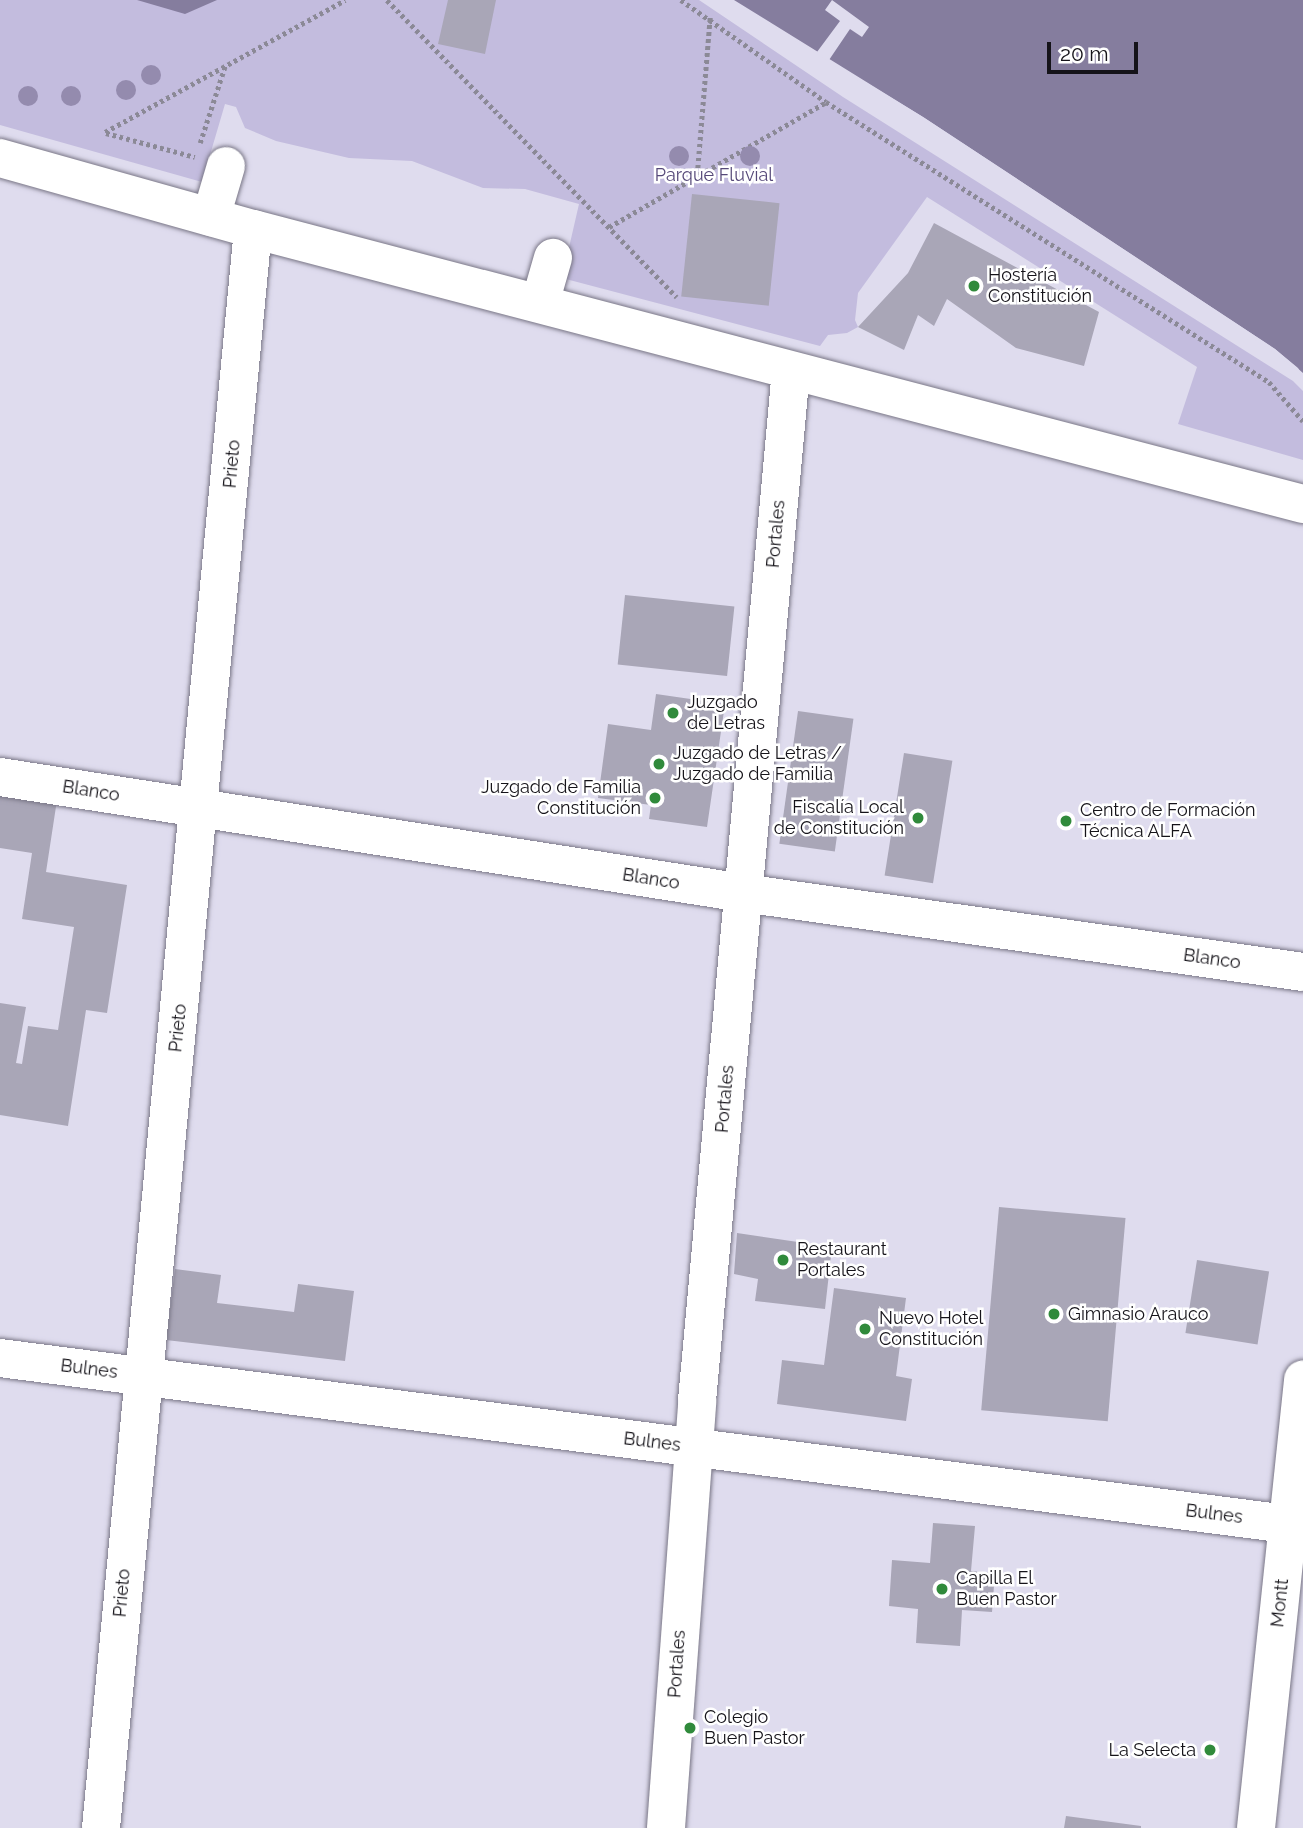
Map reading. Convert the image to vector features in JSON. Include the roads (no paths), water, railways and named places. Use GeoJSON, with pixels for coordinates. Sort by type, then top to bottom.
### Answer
{"type":"FeatureCollection","features":[{"type":"Feature","properties":{"kind":"street"},"geometry":{"type":"LineString","coordinates":[[0,158],[253,229],[1303,504]]}},
{"type":"Feature","properties":{"kind":"street"},"geometry":{"type":"LineString","coordinates":[[211,217],[226,166]]}},
{"type":"Feature","properties":{"kind":"street","name":"Prieto"},"geometry":{"type":"LineString","coordinates":[[101,1828],[253,229]]}},
{"type":"Feature","properties":{"kind":"street"},"geometry":{"type":"LineString","coordinates":[[540,303],[553,258]]}},
{"type":"Feature","properties":{"kind":"street","name":"Portales"},"geometry":{"type":"LineString","coordinates":[[666,1828],[693,1447],[791,370]]}},
{"type":"Feature","properties":{"kind":"street","name":"Blanco"},"geometry":{"type":"LineString","coordinates":[[0,777],[743,893],[1303,972]]}},
{"type":"Feature","properties":{"kind":"street","name":"Bulnes"},"geometry":{"type":"LineString","coordinates":[[0,1358],[1295,1525]]}},
{"type":"Feature","properties":{"kind":"street","name":"Montt"},"geometry":{"type":"LineString","coordinates":[[1256,1828],[1295,1525],[1303,1379]]}},
{"type":"Feature","properties":{"kind":"place","name":"Hostería Constitución"},"geometry":{"type":"Point","coordinates":[974,286]}},
{"type":"Feature","properties":{"kind":"place","name":"Juzgado de Letras"},"geometry":{"type":"Point","coordinates":[673,713]}},
{"type":"Feature","properties":{"kind":"place","name":"Juzgado de Letras / Juzgado de Familia"},"geometry":{"type":"Point","coordinates":[659,764]}},
{"type":"Feature","properties":{"kind":"place","name":"Juzgado de Familia Constitución"},"geometry":{"type":"Point","coordinates":[655,798]}},
{"type":"Feature","properties":{"kind":"place","name":"Fiscalía Local de Constitución"},"geometry":{"type":"Point","coordinates":[918,818]}},
{"type":"Feature","properties":{"kind":"place","name":"Centro de Formación Técnica ALFA"},"geometry":{"type":"Point","coordinates":[1066,821]}},
{"type":"Feature","properties":{"kind":"place","name":"Restaurant Portales"},"geometry":{"type":"Point","coordinates":[783,1260]}},
{"type":"Feature","properties":{"kind":"place","name":"Gimnasio Arauco"},"geometry":{"type":"Point","coordinates":[1054,1314]}},
{"type":"Feature","properties":{"kind":"place","name":"Nuevo Hotel Constitución"},"geometry":{"type":"Point","coordinates":[865,1329]}},
{"type":"Feature","properties":{"kind":"place","name":"Capilla El Buen Pastor"},"geometry":{"type":"Point","coordinates":[942,1589]}},
{"type":"Feature","properties":{"kind":"place","name":"Colegio Buen Pastor"},"geometry":{"type":"Point","coordinates":[690,1728]}},
{"type":"Feature","properties":{"kind":"place","name":"La Selecta"},"geometry":{"type":"Point","coordinates":[1210,1750]}},
{"type":"Feature","properties":{"kind":"park label","name":"Parque Fluvial"},"geometry":{"type":"Point","coordinates":[714,175]}}]}
